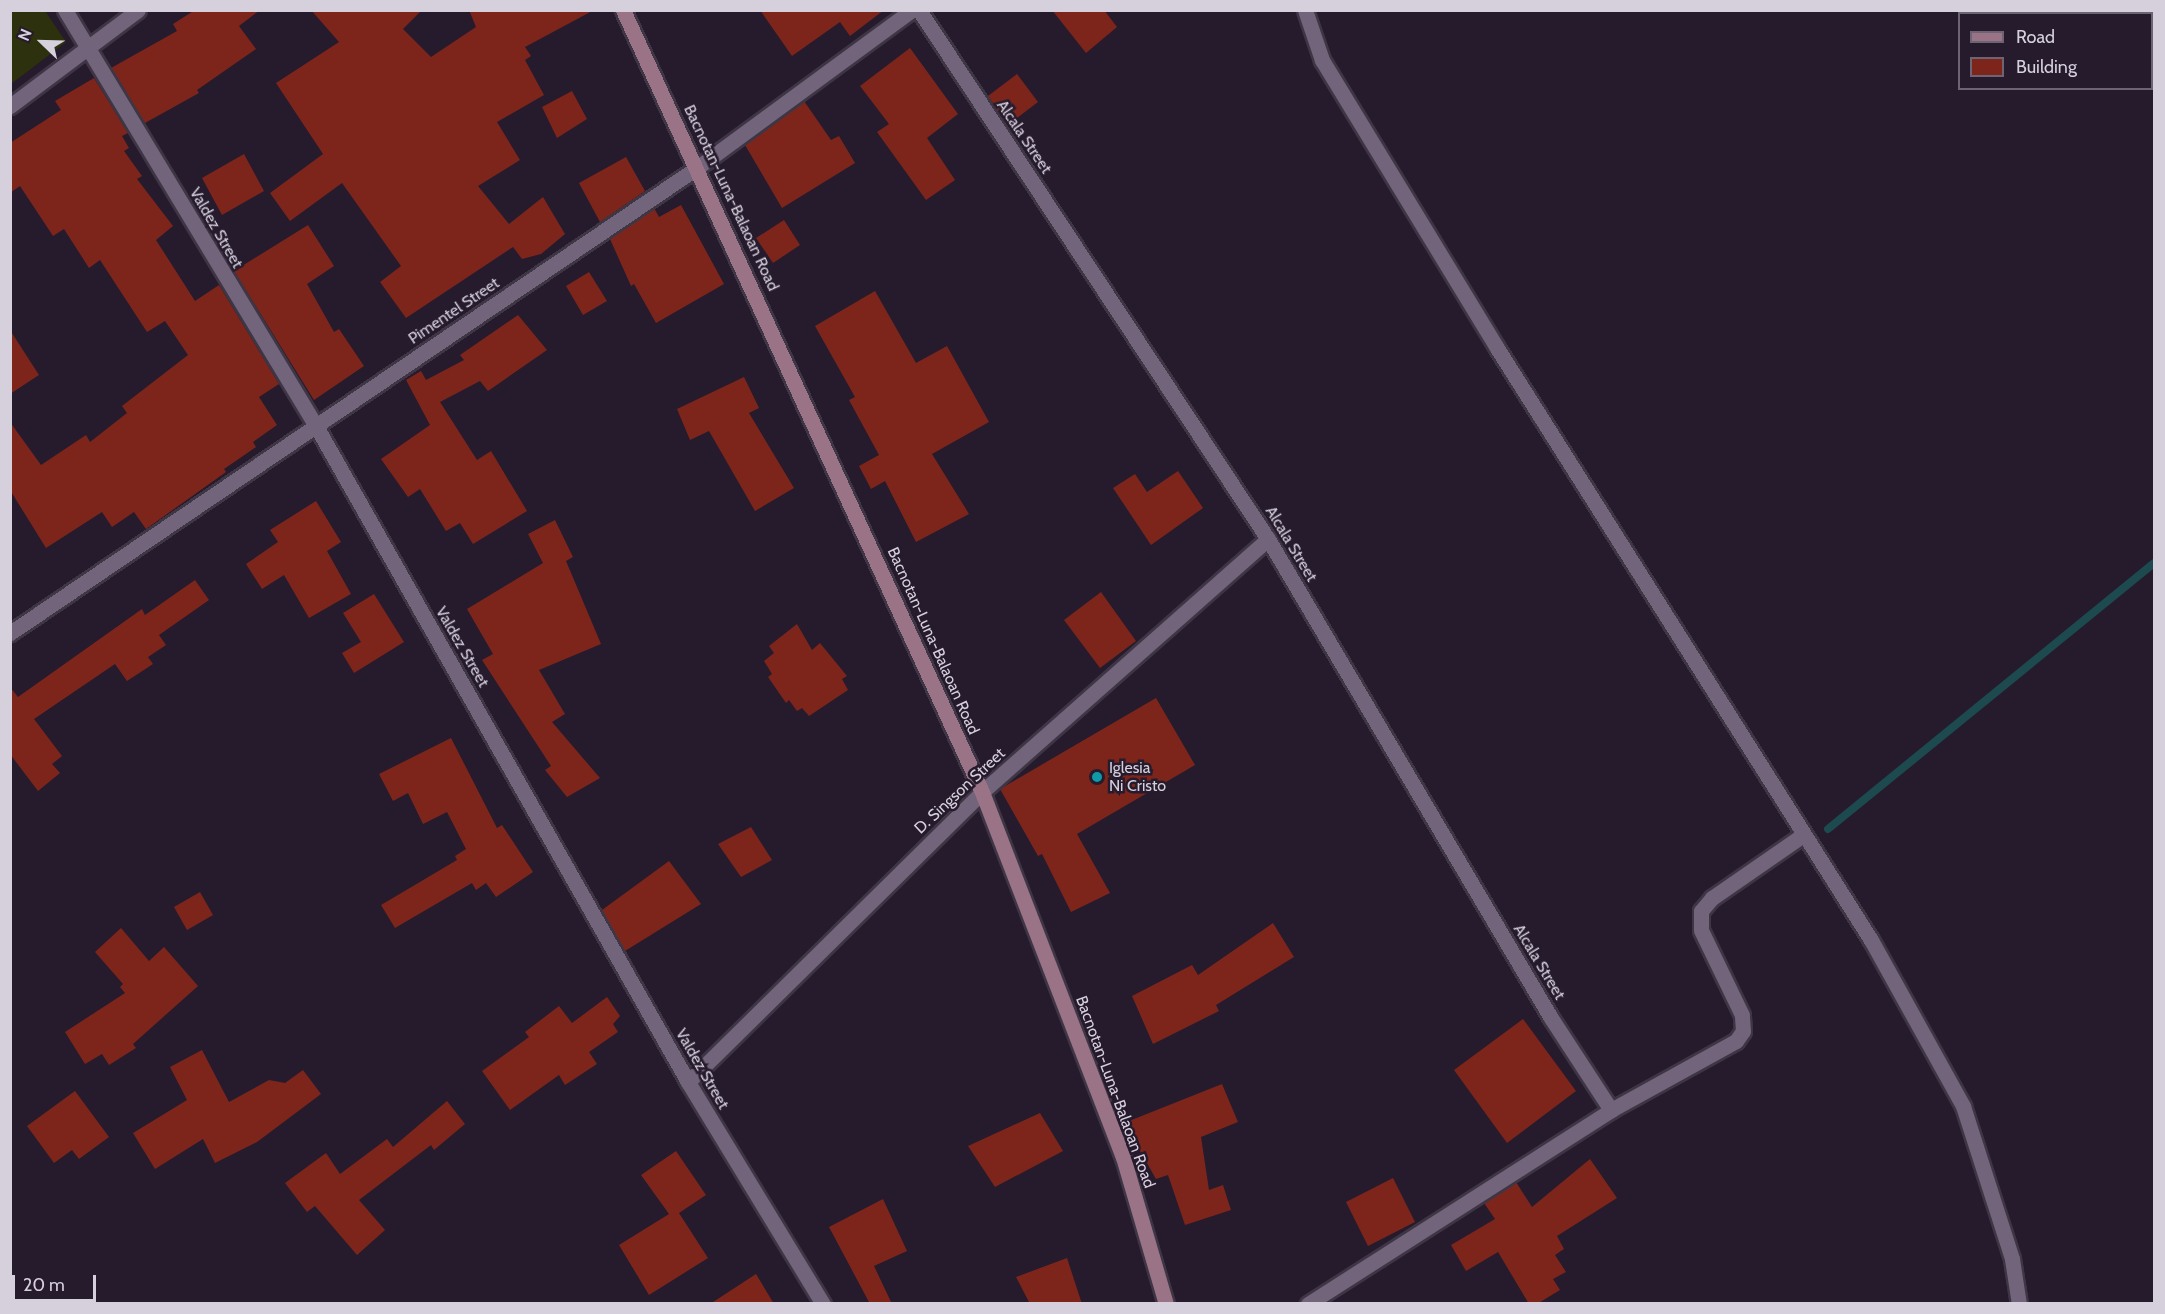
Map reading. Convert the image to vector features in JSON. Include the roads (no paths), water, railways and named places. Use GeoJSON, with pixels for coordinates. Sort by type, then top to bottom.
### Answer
{"type":"FeatureCollection","features":[{"type":"Feature","properties":{"kind":"main road","name":"Bacnotan-Luna-Balaoan Road"},"geometry":{"type":"LineString","coordinates":[[623,10],[698,167],[982,792],[1123,1158],[1166,1304]]}},
{"type":"Feature","properties":{"kind":"street","name":"Valdez Street"},"geometry":{"type":"LineString","coordinates":[[65,10],[90,47],[230,288],[316,426],[688,1082],[822,1304]]}},
{"type":"Feature","properties":{"kind":"street"},"geometry":{"type":"LineString","coordinates":[[10,106],[138,10]]}},
{"type":"Feature","properties":{"kind":"street","name":"Pimentel Street"},"geometry":{"type":"LineString","coordinates":[[10,633],[698,167],[912,10]]}},
{"type":"Feature","properties":{"kind":"street","name":"Alcala Street"},"geometry":{"type":"LineString","coordinates":[[919,10],[1268,539],[1551,1018],[1611,1110]]}},
{"type":"Feature","properties":{"kind":"street"},"geometry":{"type":"LineString","coordinates":[[1305,10],[1322,60],[1497,348],[1871,940],[1964,1106],[1998,1208],[2019,1304]]}},
{"type":"Feature","properties":{"kind":"street","name":"D. Singson Street"},"geometry":{"type":"LineString","coordinates":[[688,1082],[982,792],[1268,539]]}},
{"type":"Feature","properties":{"kind":"street"},"geometry":{"type":"LineString","coordinates":[[1308,1304],[1611,1110],[1740,1037],[1742,1015],[1701,930],[1701,911],[1712,898],[1803,835]]}},
{"type":"Feature","properties":{"kind":"waterway"},"geometry":{"type":"LineString","coordinates":[[1828,829],[2154,563]]}},
{"type":"Feature","properties":{"kind":"place","name":"Iglesia Ni Cristo"},"geometry":{"type":"Point","coordinates":[1097,777]}}]}
